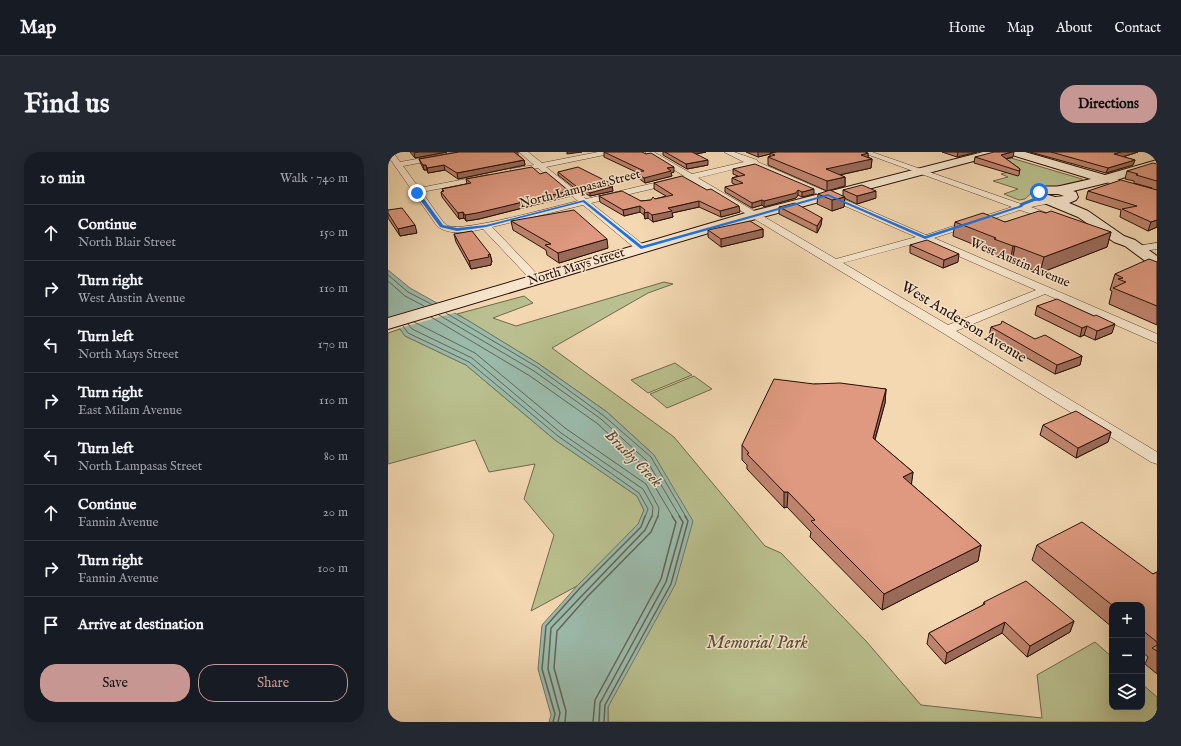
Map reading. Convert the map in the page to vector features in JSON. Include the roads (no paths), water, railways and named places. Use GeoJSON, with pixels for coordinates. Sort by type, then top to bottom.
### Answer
{"type":"FeatureCollection","features":[{"type":"Feature","properties":{"kind":"main road","name":"North Mays Street"},"geometry":{"type":"LineString","coordinates":[[388,324],[754,215],[996,152]]}},
{"type":"Feature","properties":{"kind":"main road"},"geometry":{"type":"LineString","coordinates":[[1013,152],[1106,179]]}},
{"type":"Feature","properties":{"kind":"main road"},"geometry":{"type":"LineString","coordinates":[[1062,199],[1075,191],[1106,179],[1157,163]]}},
{"type":"Feature","properties":{"kind":"main road"},"geometry":{"type":"LineString","coordinates":[[1036,200],[1037,193],[1042,190],[1101,217],[1127,238],[1134,246]]}},
{"type":"Feature","properties":{"kind":"main road"},"geometry":{"type":"LineString","coordinates":[[1062,199],[1119,239],[1134,246],[1157,263]]}},
{"type":"Feature","properties":{"kind":"street","name":"North Lampasas Street"},"geometry":{"type":"LineString","coordinates":[[389,152],[442,226],[457,230],[486,226],[584,201],[766,159]]}},
{"type":"Feature","properties":{"kind":"street"},"geometry":{"type":"LineString","coordinates":[[398,165],[467,152]]}},
{"type":"Feature","properties":{"kind":"street"},"geometry":{"type":"LineString","coordinates":[[523,152],[641,248]]}},
{"type":"Feature","properties":{"kind":"street"},"geometry":{"type":"LineString","coordinates":[[509,173],[609,152]]}},
{"type":"Feature","properties":{"kind":"street","name":"West Anderson Avenue"},"geometry":{"type":"LineString","coordinates":[[649,152],[947,330],[1157,459]]}},
{"type":"Feature","properties":{"kind":"street","name":"West Austin Avenue"},"geometry":{"type":"LineString","coordinates":[[728,152],[1157,339]]}},
{"type":"Feature","properties":{"kind":"street"},"geometry":{"type":"LineString","coordinates":[[865,152],[1062,221]]}},
{"type":"Feature","properties":{"kind":"street"},"geometry":{"type":"LineString","coordinates":[[416,191],[493,176]]}},
{"type":"Feature","properties":{"kind":"street"},"geometry":{"type":"LineString","coordinates":[[1106,179],[1157,194]]}},
{"type":"Feature","properties":{"kind":"street"},"geometry":{"type":"LineString","coordinates":[[833,262],[925,238],[1020,207],[1036,200],[1062,199]]}},
{"type":"Feature","properties":{"kind":"street"},"geometry":{"type":"LineString","coordinates":[[486,226],[536,279]]}},
{"type":"Feature","properties":{"kind":"street"},"geometry":{"type":"LineString","coordinates":[[1083,226],[1100,226]]}},
{"type":"Feature","properties":{"kind":"street"},"geometry":{"type":"LineString","coordinates":[[1134,246],[1157,246]]}},
{"type":"Feature","properties":{"kind":"street"},"geometry":{"type":"LineString","coordinates":[[947,330],[1046,290]]}},
{"type":"Feature","properties":{"kind":"water","name":"Brushy Creek"},"geometry":{"type":"Polygon","coordinates":[[[388,270],[410,288],[469,321],[539,364],[607,412],[654,455],[693,521],[675,585],[608,707],[608,722],[549,722],[551,715],[538,669],[542,625],[577,586],[638,524],[644,510],[637,496],[555,440],[466,365],[405,336],[388,318],[388,270]]]}},
{"type":"Feature","properties":{"kind":"park label","name":"Memorial Park"},"geometry":{"type":"Point","coordinates":[757,643]}}]}
